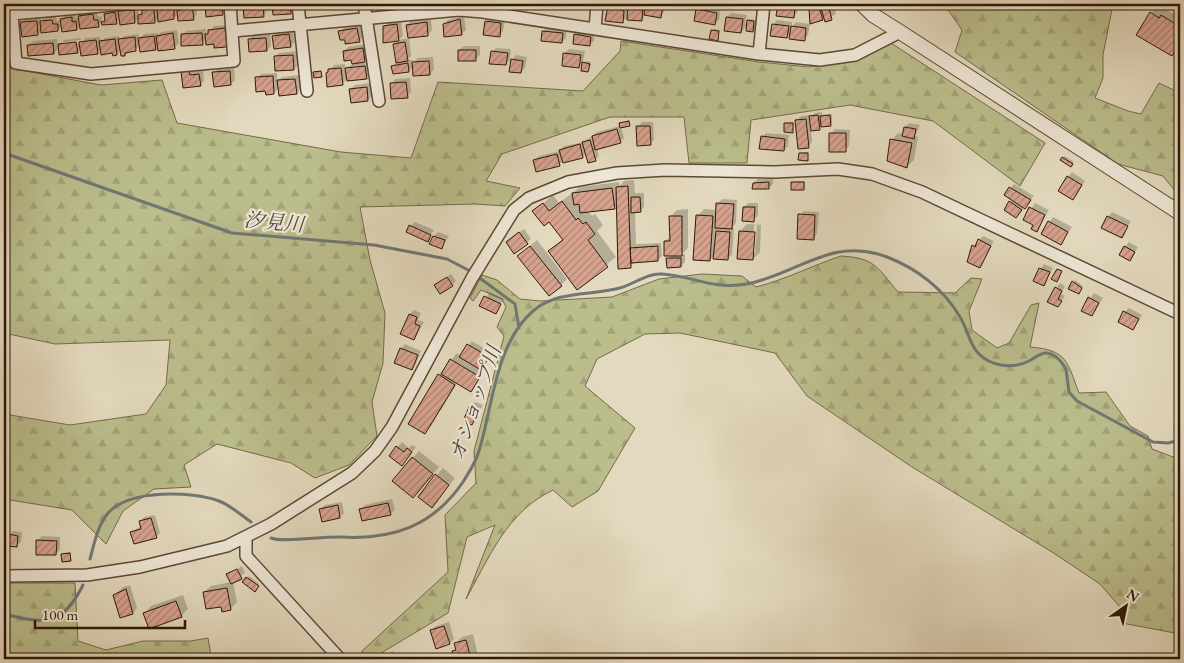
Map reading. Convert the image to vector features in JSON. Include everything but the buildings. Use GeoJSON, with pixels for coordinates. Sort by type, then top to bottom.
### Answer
{"type":"FeatureCollection","features":[{"type":"Feature","properties":{"kind":"street"},"geometry":{"type":"LineString","coordinates":[[124,4],[12,14],[16,63],[91,74],[234,61],[230,4]]}},
{"type":"Feature","properties":{"kind":"street"},"geometry":{"type":"LineString","coordinates":[[298,4],[308,91]]}},
{"type":"Feature","properties":{"kind":"street"},"geometry":{"type":"LineString","coordinates":[[364,4],[379,101]]}},
{"type":"Feature","properties":{"kind":"street"},"geometry":{"type":"LineString","coordinates":[[595,29],[598,4]]}},
{"type":"Feature","properties":{"kind":"street"},"geometry":{"type":"LineString","coordinates":[[759,54],[764,4]]}},
{"type":"Feature","properties":{"kind":"street"},"geometry":{"type":"LineString","coordinates":[[862,4],[873,15],[1180,213]]}},
{"type":"Feature","properties":{"kind":"street"},"geometry":{"type":"LineString","coordinates":[[233,31],[366,19],[432,8],[483,12],[759,54],[820,60],[855,55],[900,32]]}},
{"type":"Feature","properties":{"kind":"street"},"geometry":{"type":"LineString","coordinates":[[4,576],[87,575],[140,567],[227,546],[324,492],[352,473],[375,451],[392,427],[475,273],[514,210],[529,198],[568,182],[617,173],[665,170],[775,172],[838,169],[882,176],[922,192],[1180,314]]}},
{"type":"Feature","properties":{"kind":"street"},"geometry":{"type":"LineString","coordinates":[[246,537],[246,556],[340,659]]}},
{"type":"Feature","properties":{"kind":"green space"},"geometry":{"type":"Polygon","coordinates":[[[944,4],[1113,4],[1103,55],[1103,78],[1095,98],[1141,114],[1159,83],[1180,93],[1180,197],[1163,176],[1118,164],[955,52],[962,30],[944,4]]]}},
{"type":"Feature","properties":{"kind":"green space"},"geometry":{"type":"Polygon","coordinates":[[[621,41],[759,62],[809,67],[854,59],[891,43],[1045,143],[1020,186],[933,121],[850,105],[751,120],[747,163],[689,163],[684,117],[610,117],[502,154],[486,181],[520,188],[505,206],[475,204],[360,207],[370,260],[385,313],[383,363],[372,402],[377,436],[349,465],[315,478],[291,463],[217,444],[184,465],[191,487],[154,489],[123,511],[106,544],[72,510],[4,499],[4,414],[70,425],[146,414],[166,385],[170,340],[55,344],[4,333],[4,67],[101,85],[162,80],[177,123],[341,152],[411,158],[438,82],[583,91],[620,51],[621,41]]]}},
{"type":"Feature","properties":{"kind":"green space"},"geometry":{"type":"Polygon","coordinates":[[[841,256],[861,259],[874,265],[898,292],[955,293],[971,278],[982,279],[969,311],[972,330],[997,348],[1009,343],[1031,305],[1039,303],[1030,347],[1052,351],[1059,355],[1072,373],[1079,393],[1106,392],[1130,426],[1148,436],[1152,449],[1173,457],[1180,455],[1180,634],[1122,623],[1126,614],[1100,584],[1052,552],[912,467],[807,396],[775,353],[680,333],[645,334],[597,359],[585,386],[635,428],[598,491],[572,507],[553,490],[523,510],[492,551],[466,599],[495,525],[467,537],[448,613],[371,659],[363,659],[362,651],[448,572],[445,515],[476,483],[474,451],[504,336],[497,327],[506,307],[502,299],[481,290],[473,301],[470,298],[482,275],[497,280],[520,299],[540,301],[612,297],[659,279],[702,274],[742,276],[756,287],[841,256]]]}},
{"type":"Feature","properties":{"kind":"green space"},"geometry":{"type":"Polygon","coordinates":[[[4,583],[75,583],[78,641],[106,650],[143,641],[191,641],[208,638],[211,656],[203,659],[4,659],[4,583]]]}},
{"type":"Feature","properties":{"kind":"waterway","name":"汐見川"},"geometry":{"type":"LineString","coordinates":[[4,153],[232,233],[374,245],[447,259],[472,272]]}},
{"type":"Feature","properties":{"kind":"waterway","name":"オショップ川"},"geometry":{"type":"LineString","coordinates":[[271,538],[284,540],[378,536],[395,533],[410,527],[425,520],[439,510],[463,482],[476,459],[497,377],[510,340],[520,325],[542,304],[563,297],[620,288],[656,274],[673,275],[713,284],[747,284],[783,273],[815,259],[849,251],[867,252],[887,257],[919,273],[946,297],[962,321],[975,349],[983,358],[996,364],[1009,366],[1023,364],[1042,353],[1053,355],[1066,369],[1069,392],[1077,401],[1153,442],[1168,443],[1180,440]]}},
{"type":"Feature","properties":{"kind":"waterway","name":"汐見川"},"geometry":{"type":"LineString","coordinates":[[477,276],[515,304],[519,328]]}},
{"type":"Feature","properties":{"kind":"waterway","name":"オショップ川"},"geometry":{"type":"LineString","coordinates":[[90,559],[99,529],[108,513],[118,505],[145,496],[178,494],[207,498],[227,505],[251,522]]}},
{"type":"Feature","properties":{"kind":"waterway","name":"オショップ川"},"geometry":{"type":"LineString","coordinates":[[4,614],[30,620],[51,619],[67,609],[83,585]]}}]}
